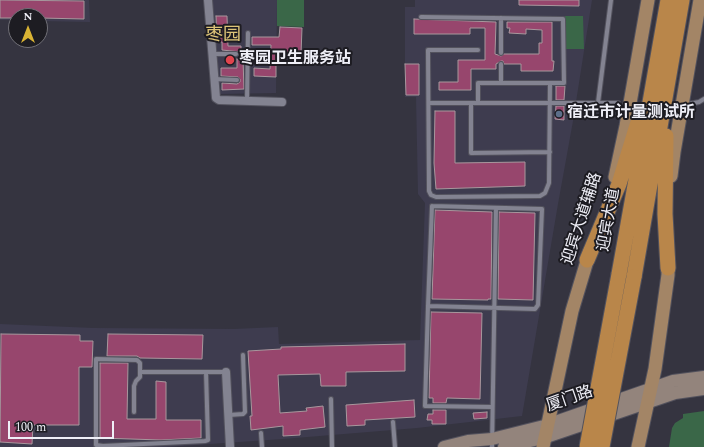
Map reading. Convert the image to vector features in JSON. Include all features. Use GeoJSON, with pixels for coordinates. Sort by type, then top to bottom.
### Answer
{"type":"FeatureCollection","features":[{"type":"Feature","properties":{"kind":"highway"},"geometry":{"type":"LineString","coordinates":[[587,260],[619,184],[634,137],[640,113],[661,0]]}},
{"type":"Feature","properties":{"kind":"highway","name":"迎宾大道"},"geometry":{"type":"LineString","coordinates":[[587,447],[668,0]]}},
{"type":"Feature","properties":{"kind":"highway","name":"迎宾大道"},"geometry":{"type":"LineString","coordinates":[[602,447],[634,277],[682,0]]}},
{"type":"Feature","properties":{"kind":"highway"},"geometry":{"type":"LineString","coordinates":[[668,268],[665,182],[669,74]]}},
{"type":"Feature","properties":{"kind":"main road","name":"迎宾大道辅路"},"geometry":{"type":"LineString","coordinates":[[546,436],[572,311],[587,260],[615,178],[626,126],[648,0]]}},
{"type":"Feature","properties":{"kind":"main road"},"geometry":{"type":"LineString","coordinates":[[638,447],[655,369],[668,268],[668,208],[674,152],[700,0]]}},
{"type":"Feature","properties":{"kind":"street"},"geometry":{"type":"LineString","coordinates":[[208,0],[216,98],[219,100],[282,102]]}},
{"type":"Feature","properties":{"kind":"street"},"geometry":{"type":"LineString","coordinates":[[226,372],[230,447]]}},
{"type":"Feature","properties":{"kind":"street","name":"厦门路"},"geometry":{"type":"LineString","coordinates":[[444,447],[468,442],[492,443],[546,436],[651,388],[673,381],[704,377]]}},
{"type":"Feature","properties":{"kind":"street","name":"厦门路"},"geometry":{"type":"LineString","coordinates":[[504,447],[546,436],[675,393],[704,388]]}},
{"type":"Feature","properties":{"kind":"lane"},"geometry":{"type":"LineString","coordinates":[[598,103],[612,0]]}},
{"type":"Feature","properties":{"kind":"lane"},"geometry":{"type":"LineString","coordinates":[[421,17],[563,19],[564,83],[478,83],[478,103]]}},
{"type":"Feature","properties":{"kind":"lane"},"geometry":{"type":"LineString","coordinates":[[501,18],[501,53]]}},
{"type":"Feature","properties":{"kind":"lane"},"geometry":{"type":"LineString","coordinates":[[247,101],[248,33]]}},
{"type":"Feature","properties":{"kind":"lane"},"geometry":{"type":"LineString","coordinates":[[478,50],[428,50],[429,191],[436,197],[540,196],[545,193],[550,183],[550,82]]}},
{"type":"Feature","properties":{"kind":"lane"},"geometry":{"type":"LineString","coordinates":[[212,54],[236,54]]}},
{"type":"Feature","properties":{"kind":"lane"},"geometry":{"type":"LineString","coordinates":[[501,64],[501,83]]}},
{"type":"Feature","properties":{"kind":"lane"},"geometry":{"type":"LineString","coordinates":[[214,79],[237,80]]}},
{"type":"Feature","properties":{"kind":"lane"},"geometry":{"type":"LineString","coordinates":[[684,105],[699,102],[704,99]]}},
{"type":"Feature","properties":{"kind":"lane"},"geometry":{"type":"LineString","coordinates":[[429,103],[618,103]]}},
{"type":"Feature","properties":{"kind":"lane"},"geometry":{"type":"LineString","coordinates":[[471,103],[471,153],[550,152]]}},
{"type":"Feature","properties":{"kind":"lane"},"geometry":{"type":"LineString","coordinates":[[428,306],[535,309],[538,305],[542,209],[432,206],[428,306],[425,406],[492,407]]}},
{"type":"Feature","properties":{"kind":"lane"},"geometry":{"type":"LineString","coordinates":[[492,443],[496,208]]}},
{"type":"Feature","properties":{"kind":"lane"},"geometry":{"type":"LineString","coordinates":[[228,415],[243,414],[245,412],[243,355]]}},
{"type":"Feature","properties":{"kind":"lane"},"geometry":{"type":"LineString","coordinates":[[134,412],[134,386],[136,381],[140,378],[140,363],[137,360],[96,359],[96,445],[102,446],[208,440],[206,372]]}},
{"type":"Feature","properties":{"kind":"lane"},"geometry":{"type":"LineString","coordinates":[[140,372],[226,372]]}},
{"type":"Feature","properties":{"kind":"lane"},"geometry":{"type":"LineString","coordinates":[[331,399],[332,447]]}},
{"type":"Feature","properties":{"kind":"lane"},"geometry":{"type":"LineString","coordinates":[[393,422],[395,447]]}},
{"type":"Feature","properties":{"kind":"lane"},"geometry":{"type":"LineString","coordinates":[[261,433],[262,447]]}},
{"type":"Feature","properties":{"kind":"shaded area"},"geometry":{"type":"Polygon","coordinates":[[[0,0],[89,0],[90,22],[48,21],[48,8],[8,8],[8,20],[0,20],[0,0]]]}},
{"type":"Feature","properties":{"kind":"shaded area"},"geometry":{"type":"Polygon","coordinates":[[[212,0],[277,0],[276,93],[218,94],[212,0]]]}},
{"type":"Feature","properties":{"kind":"shaded area"},"geometry":{"type":"Polygon","coordinates":[[[415,0],[592,0],[573,121],[522,416],[417,428],[166,447],[0,447],[0,324],[93,328],[234,329],[278,327],[279,344],[420,340],[425,203],[418,194],[416,97],[405,97],[405,7],[415,7],[415,0]]]}},
{"type":"Feature","properties":{"kind":"green space"},"geometry":{"type":"Polygon","coordinates":[[[277,0],[304,0],[304,27],[277,26],[277,0]]]}},
{"type":"Feature","properties":{"kind":"green space"},"geometry":{"type":"Polygon","coordinates":[[[565,16],[583,16],[584,49],[565,49],[565,16]]]}},
{"type":"Feature","properties":{"kind":"green space"},"geometry":{"type":"Polygon","coordinates":[[[704,411],[704,447],[669,447],[672,428],[675,423],[683,418],[683,414],[704,411]]]}},
{"type":"Feature","properties":{"kind":"building"},"geometry":{"type":"Polygon","coordinates":[[[0,0],[84,1],[84,19],[48,18],[48,8],[8,8],[8,18],[0,18],[0,0]]]}},
{"type":"Feature","properties":{"kind":"building"},"geometry":{"type":"Polygon","coordinates":[[[519,0],[579,0],[579,6],[519,5],[519,0]]]}},
{"type":"Feature","properties":{"kind":"building"},"geometry":{"type":"Polygon","coordinates":[[[216,16],[227,16],[228,46],[241,46],[241,52],[222,50],[222,42],[217,42],[216,16]]]}},
{"type":"Feature","properties":{"kind":"building"},"geometry":{"type":"Polygon","coordinates":[[[414,19],[496,22],[495,54],[501,56],[504,54],[539,54],[539,43],[542,43],[542,30],[526,29],[526,34],[509,33],[510,28],[507,28],[507,22],[552,22],[552,61],[554,61],[553,71],[521,71],[521,64],[504,64],[503,61],[501,61],[496,64],[496,69],[471,69],[471,90],[439,90],[439,82],[458,82],[458,60],[485,60],[485,28],[470,28],[470,34],[414,34],[414,19]]]}},
{"type":"Feature","properties":{"kind":"building"},"geometry":{"type":"Polygon","coordinates":[[[280,27],[302,28],[301,54],[276,53],[276,77],[254,76],[254,68],[270,69],[271,45],[252,45],[252,37],[279,37],[280,27]]]}},
{"type":"Feature","properties":{"kind":"building"},"geometry":{"type":"Polygon","coordinates":[[[237,59],[243,59],[244,89],[222,90],[222,83],[237,84],[240,82],[238,77],[221,76],[221,68],[237,68],[237,59]]]}},
{"type":"Feature","properties":{"kind":"building"},"geometry":{"type":"Polygon","coordinates":[[[405,64],[419,64],[419,95],[406,95],[405,64]]]}},
{"type":"Feature","properties":{"kind":"building"},"geometry":{"type":"Polygon","coordinates":[[[556,86],[565,86],[564,100],[556,100],[556,86]]]}},
{"type":"Feature","properties":{"kind":"building"},"geometry":{"type":"Polygon","coordinates":[[[556,106],[564,106],[564,120],[555,119],[556,106]]]}},
{"type":"Feature","properties":{"kind":"building"},"geometry":{"type":"Polygon","coordinates":[[[435,111],[455,111],[455,163],[525,162],[525,186],[436,189],[434,163],[435,111]]]}},
{"type":"Feature","properties":{"kind":"building"},"geometry":{"type":"Polygon","coordinates":[[[435,210],[492,212],[491,299],[432,299],[435,210]]]}},
{"type":"Feature","properties":{"kind":"building"},"geometry":{"type":"Polygon","coordinates":[[[499,212],[535,213],[533,300],[498,299],[499,212]]]}},
{"type":"Feature","properties":{"kind":"building"},"geometry":{"type":"Polygon","coordinates":[[[431,312],[482,313],[480,399],[447,398],[446,403],[433,403],[433,398],[429,398],[431,312]]]}},
{"type":"Feature","properties":{"kind":"building"},"geometry":{"type":"Polygon","coordinates":[[[1,334],[80,335],[80,341],[93,341],[92,367],[79,367],[79,425],[33,425],[32,444],[0,442],[1,334]]]}},
{"type":"Feature","properties":{"kind":"building"},"geometry":{"type":"Polygon","coordinates":[[[108,334],[203,335],[202,359],[107,356],[108,334]]]}},
{"type":"Feature","properties":{"kind":"building"},"geometry":{"type":"Polygon","coordinates":[[[405,344],[405,371],[346,372],[346,386],[321,386],[320,374],[278,375],[280,413],[307,411],[306,408],[323,406],[325,427],[300,430],[300,435],[283,436],[283,426],[251,430],[250,416],[252,416],[248,351],[281,349],[281,347],[405,344]]]}},
{"type":"Feature","properties":{"kind":"building"},"geometry":{"type":"Polygon","coordinates":[[[100,363],[128,363],[127,419],[156,419],[156,381],[166,382],[166,420],[201,420],[201,438],[161,440],[100,438],[100,363]]]}},
{"type":"Feature","properties":{"kind":"building"},"geometry":{"type":"Polygon","coordinates":[[[414,400],[415,417],[365,420],[365,425],[347,426],[346,405],[414,400]]]}},
{"type":"Feature","properties":{"kind":"building"},"geometry":{"type":"Polygon","coordinates":[[[433,410],[446,410],[446,424],[432,424],[432,420],[427,420],[428,414],[433,414],[433,410]]]}},
{"type":"Feature","properties":{"kind":"building"},"geometry":{"type":"Polygon","coordinates":[[[487,412],[487,418],[474,419],[473,413],[487,412]]]}},
{"type":"Feature","properties":{"kind":"place","name":"枣园卫生服务站"},"geometry":{"type":"Point","coordinates":[230,60]}},
{"type":"Feature","properties":{"kind":"place","name":"宿迁市计量测试所"},"geometry":{"type":"Point","coordinates":[559,114]}},
{"type":"Feature","properties":{"kind":"district","name":"枣园"},"geometry":{"type":"Point","coordinates":[223,36]}}]}
